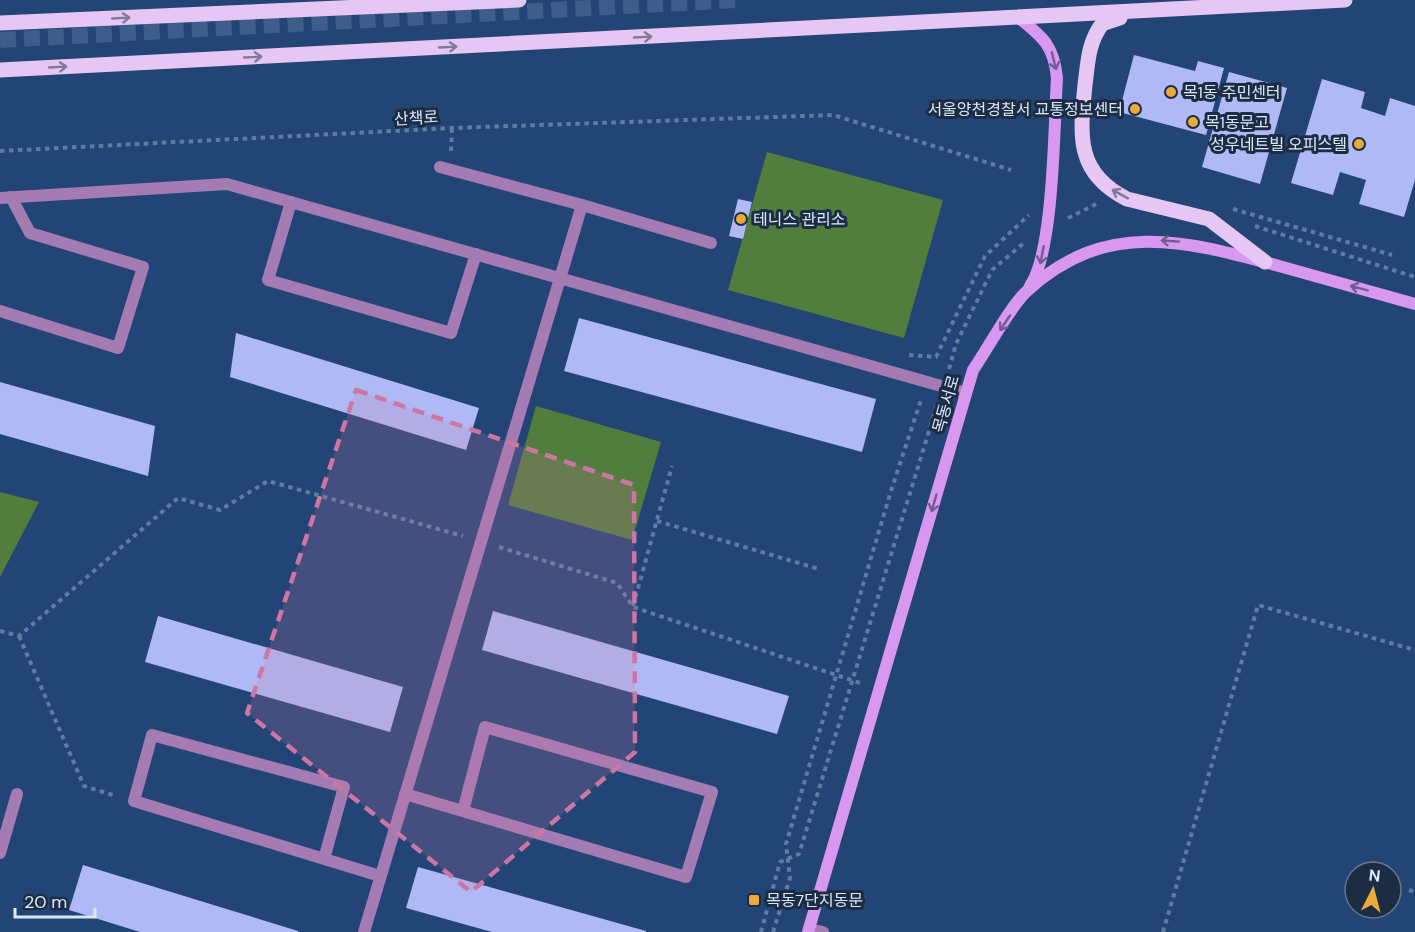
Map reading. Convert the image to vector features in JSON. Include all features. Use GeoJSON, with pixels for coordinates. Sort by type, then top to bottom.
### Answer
{"type":"FeatureCollection","features":[{"type":"Feature","properties":{"kind":"main road"},"geometry":{"type":"LineString","coordinates":[[0,23],[519,0]]}},
{"type":"Feature","properties":{"kind":"main road"},"geometry":{"type":"LineString","coordinates":[[0,70],[1345,0]]}},
{"type":"Feature","properties":{"kind":"main road"},"geometry":{"type":"LineString","coordinates":[[1141,11],[1102,24],[1089,48],[1080,131],[1083,149],[1092,169],[1115,193],[1127,199],[1209,219],[1265,262]]}},
{"type":"Feature","properties":{"kind":"main road"},"geometry":{"type":"LineString","coordinates":[[1018,18],[1039,33],[1055,57],[1058,78],[1046,228],[1040,266],[1026,292]]}},
{"type":"Feature","properties":{"kind":"main road","name":"목동서로"},"geometry":{"type":"LineString","coordinates":[[809,930],[974,369],[1026,292],[1068,260],[1100,249],[1147,240],[1206,246],[1415,304]]}},
{"type":"Feature","properties":{"kind":"street"},"geometry":{"type":"LineString","coordinates":[[440,167],[711,243]]}},
{"type":"Feature","properties":{"kind":"street"},"geometry":{"type":"LineString","coordinates":[[5,198],[227,184],[966,393]]}},
{"type":"Feature","properties":{"kind":"street"},"geometry":{"type":"LineString","coordinates":[[0,310],[118,348],[143,267],[30,232],[5,198]]}},
{"type":"Feature","properties":{"kind":"street"},"geometry":{"type":"LineString","coordinates":[[291,202],[268,280],[451,333],[476,254]]}},
{"type":"Feature","properties":{"kind":"street"},"geometry":{"type":"LineString","coordinates":[[364,932],[582,205]]}},
{"type":"Feature","properties":{"kind":"street"},"geometry":{"type":"LineString","coordinates":[[405,794],[686,877],[712,792],[486,727],[463,811]]}},
{"type":"Feature","properties":{"kind":"street"},"geometry":{"type":"LineString","coordinates":[[324,859],[344,787],[152,735],[134,801],[324,859],[380,876]]}},
{"type":"Feature","properties":{"kind":"street"},"geometry":{"type":"LineString","coordinates":[[0,853],[17,794]]}},
{"type":"Feature","properties":{"kind":"street"},"geometry":{"type":"LineString","coordinates":[[809,930],[823,932]]}},
{"type":"Feature","properties":{"kind":"path","name":"산책로"},"geometry":{"type":"LineString","coordinates":[[0,151],[452,128],[833,115],[1011,170]]}},
{"type":"Feature","properties":{"kind":"path"},"geometry":{"type":"LineString","coordinates":[[761,932],[780,862],[799,854],[956,344],[992,270],[1032,236],[1115,193]]}},
{"type":"Feature","properties":{"kind":"path"},"geometry":{"type":"LineString","coordinates":[[1224,207],[1392,255]]}},
{"type":"Feature","properties":{"kind":"path"},"geometry":{"type":"LineString","coordinates":[[905,355],[936,357],[985,256],[1032,213]]}},
{"type":"Feature","properties":{"kind":"path"},"geometry":{"type":"LineString","coordinates":[[1251,225],[1415,277]]}},
{"type":"Feature","properties":{"kind":"path"},"geometry":{"type":"LineString","coordinates":[[773,932],[790,878],[786,844],[890,494],[923,396],[913,393]]}},
{"type":"Feature","properties":{"kind":"path"},"geometry":{"type":"LineString","coordinates":[[633,607],[672,466]]}},
{"type":"Feature","properties":{"kind":"path"},"geometry":{"type":"LineString","coordinates":[[19,636],[178,498],[220,510],[268,481],[481,541],[617,583],[633,607],[880,689]]}},
{"type":"Feature","properties":{"kind":"path"},"geometry":{"type":"LineString","coordinates":[[657,521],[819,569]]}},
{"type":"Feature","properties":{"kind":"path"},"geometry":{"type":"LineString","coordinates":[[1163,932],[1258,605],[1415,650]]}},
{"type":"Feature","properties":{"kind":"path"},"geometry":{"type":"LineString","coordinates":[[0,631],[19,636]]}},
{"type":"Feature","properties":{"kind":"path"},"geometry":{"type":"LineString","coordinates":[[19,636],[84,786],[134,801]]}},
{"type":"Feature","properties":{"kind":"path"},"geometry":{"type":"LineString","coordinates":[[1409,890],[1415,892]]}},
{"type":"Feature","properties":{"kind":"highlighted area"},"geometry":{"type":"Polygon","coordinates":[[[356,390],[634,485],[635,752],[471,892],[247,713],[356,390]]]}},
{"type":"Feature","properties":{"kind":"green space"},"geometry":{"type":"Polygon","coordinates":[[[767,152],[943,200],[904,338],[728,290],[767,152]]]}},
{"type":"Feature","properties":{"kind":"green space"},"geometry":{"type":"Polygon","coordinates":[[[536,406],[661,442],[632,540],[508,505],[536,406]]]}},
{"type":"Feature","properties":{"kind":"green space"},"geometry":{"type":"Polygon","coordinates":[[[0,492],[39,502],[0,577],[0,492]]]}},
{"type":"Feature","properties":{"kind":"building","name":"목1동 주민센터"},"geometry":{"type":"Polygon","coordinates":[[[1134,55],[1195,71],[1198,61],[1224,68],[1206,135],[1119,112],[1134,55]]]}},
{"type":"Feature","properties":{"kind":"building"},"geometry":{"type":"Polygon","coordinates":[[[1229,72],[1287,88],[1260,184],[1202,167],[1229,72]]]}},
{"type":"Feature","properties":{"kind":"building","name":"성우네트빌 오피스텔"},"geometry":{"type":"Polygon","coordinates":[[[1322,79],[1365,92],[1361,108],[1385,116],[1390,98],[1415,106],[1415,180],[1404,217],[1359,204],[1366,180],[1340,172],[1333,195],[1291,183],[1322,79]]]}},
{"type":"Feature","properties":{"kind":"building","name":"테니스 관리소"},"geometry":{"type":"Polygon","coordinates":[[[738,199],[752,202],[743,239],[729,236],[738,199]]]}},
{"type":"Feature","properties":{"kind":"building"},"geometry":{"type":"Polygon","coordinates":[[[579,318],[876,399],[862,452],[564,371],[579,318]]]}},
{"type":"Feature","properties":{"kind":"building"},"geometry":{"type":"Polygon","coordinates":[[[236,333],[479,408],[466,450],[230,377],[236,333]]]}},
{"type":"Feature","properties":{"kind":"building"},"geometry":{"type":"Polygon","coordinates":[[[0,382],[155,426],[148,476],[0,434],[0,382]]]}},
{"type":"Feature","properties":{"kind":"building"},"geometry":{"type":"Polygon","coordinates":[[[493,611],[789,696],[777,734],[482,650],[493,611]]]}},
{"type":"Feature","properties":{"kind":"building"},"geometry":{"type":"Polygon","coordinates":[[[158,616],[403,687],[390,732],[145,662],[158,616]]]}},
{"type":"Feature","properties":{"kind":"building"},"geometry":{"type":"Polygon","coordinates":[[[83,865],[298,932],[140,932],[69,910],[83,865]]]}},
{"type":"Feature","properties":{"kind":"building"},"geometry":{"type":"Polygon","coordinates":[[[418,867],[646,932],[492,932],[406,908],[418,867]]]}},
{"type":"Feature","properties":{"kind":"tunnel"},"geometry":{"type":"LineString","coordinates":[[0,40],[737,0]]}},
{"type":"Feature","properties":{"kind":"place","name":"목1동 주민센터"},"geometry":{"type":"Point","coordinates":[1171,92]}},
{"type":"Feature","properties":{"kind":"place","name":"서울양천경찰서 교통정보센터"},"geometry":{"type":"Point","coordinates":[1135,109]}},
{"type":"Feature","properties":{"kind":"place","name":"목1동문고"},"geometry":{"type":"Point","coordinates":[1193,122]}},
{"type":"Feature","properties":{"kind":"place","name":"성우네트빌 오피스텔"},"geometry":{"type":"Point","coordinates":[1359,144]}},
{"type":"Feature","properties":{"kind":"place","name":"테니스 관리소"},"geometry":{"type":"Point","coordinates":[741,219]}},
{"type":"Feature","properties":{"kind":"place","name":"목동7단지동문"},"geometry":{"type":"Point","coordinates":[754,900]}}]}
